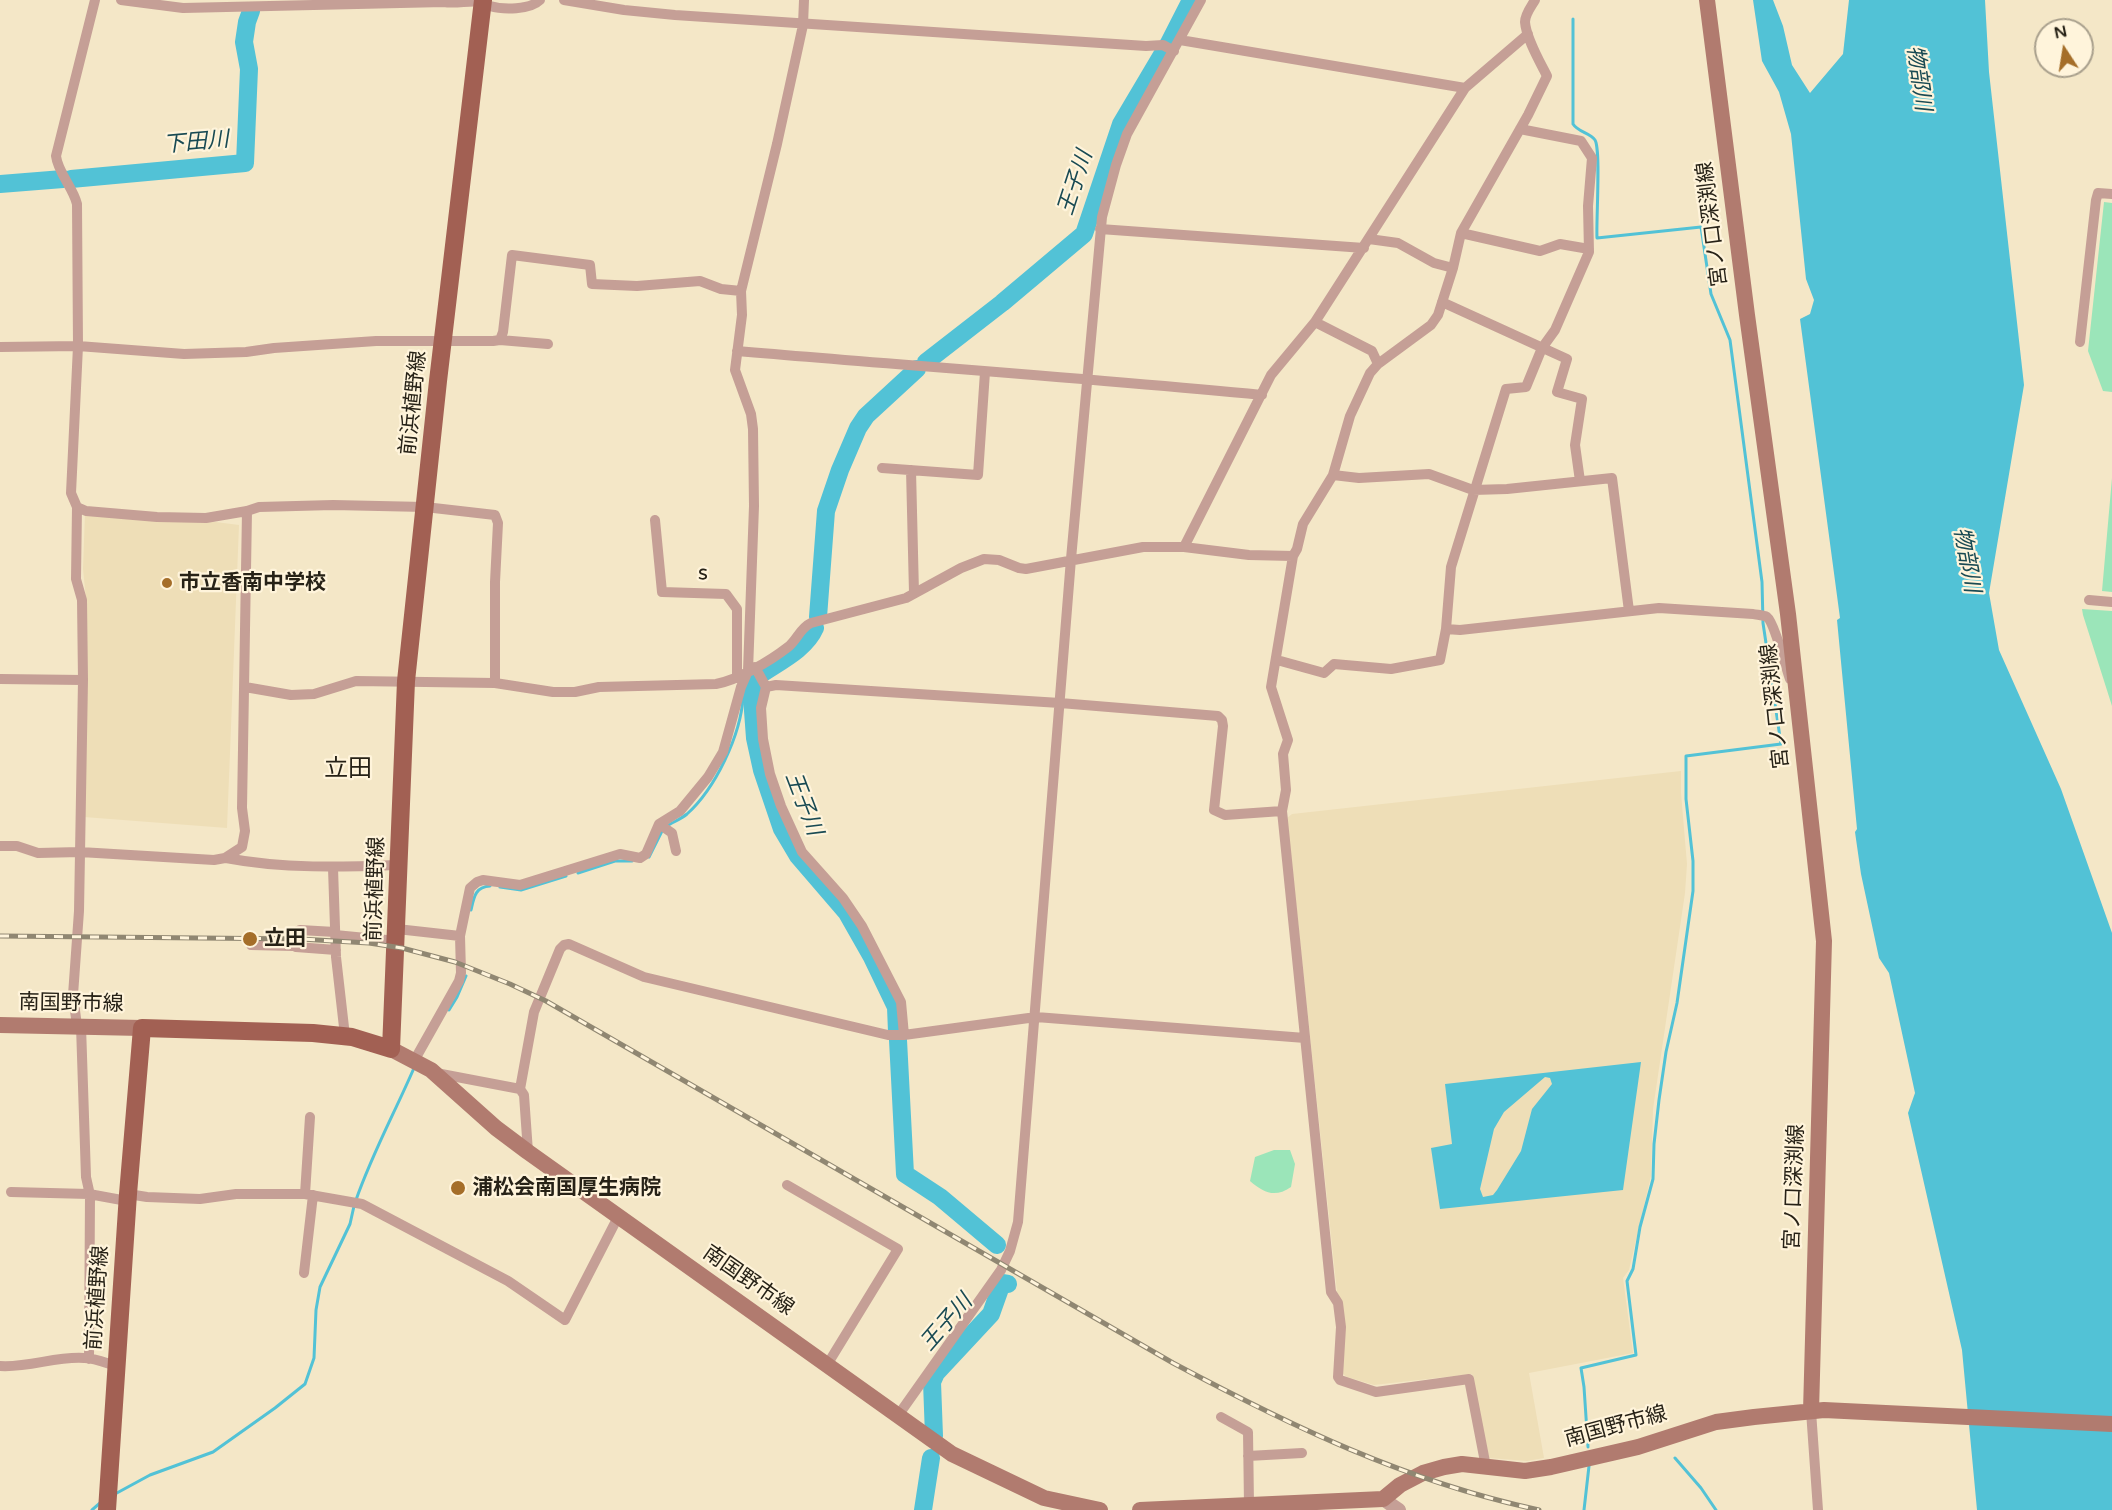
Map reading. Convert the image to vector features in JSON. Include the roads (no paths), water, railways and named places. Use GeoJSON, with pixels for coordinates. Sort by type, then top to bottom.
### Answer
{"type":"FeatureCollection","features":[{"type":"Feature","properties":{"kind":"main road","name":"宮ノ口深渕線"},"geometry":{"type":"LineString","coordinates":[[1707,0],[1746,315],[1788,614],[1824,941],[1818,1411]]}},
{"type":"Feature","properties":{"kind":"main road","name":"前浜植野線"},"geometry":{"type":"LineString","coordinates":[[392,1049],[406,681],[483,1]]}},
{"type":"Feature","properties":{"kind":"main road","name":"南国野市線"},"geometry":{"type":"LineString","coordinates":[[0,1025],[142,1028]]}},
{"type":"Feature","properties":{"kind":"main road","name":"前浜植野線"},"geometry":{"type":"LineString","coordinates":[[106,1510],[142,1028]]}},
{"type":"Feature","properties":{"kind":"main road"},"geometry":{"type":"LineString","coordinates":[[142,1028],[303,1032],[345,1036],[392,1049]]}},
{"type":"Feature","properties":{"kind":"main road","name":"南国野市線"},"geometry":{"type":"LineString","coordinates":[[392,1049],[436,1073],[496,1128],[528,1152],[952,1454],[1044,1498],[1100,1510]]}},
{"type":"Feature","properties":{"kind":"main road","name":"南国野市線"},"geometry":{"type":"LineString","coordinates":[[1381,1505],[1400,1485],[1423,1473],[1462,1464],[1525,1471],[1551,1467],[1638,1447],[1716,1422],[1818,1411],[2112,1424]]}},
{"type":"Feature","properties":{"kind":"main road"},"geometry":{"type":"LineString","coordinates":[[1140,1510],[1249,1505],[1381,1505]]}},
{"type":"Feature","properties":{"kind":"street"},"geometry":{"type":"LineString","coordinates":[[89,1359],[90,1195],[86,1177],[79,1026],[73,996],[79,911],[83,680],[82,600],[76,579],[77,507],[71,493],[78,346],[77,204],[75,193],[57,164],[56,156],[95,0]]}},
{"type":"Feature","properties":{"kind":"street"},"geometry":{"type":"LineString","coordinates":[[121,0],[183,8],[483,1],[489,6],[516,7],[536,4],[540,0]]}},
{"type":"Feature","properties":{"kind":"street"},"geometry":{"type":"LineString","coordinates":[[564,0],[644,12],[802,25],[1168,48]]}},
{"type":"Feature","properties":{"kind":"street"},"geometry":{"type":"LineString","coordinates":[[414,1061],[459,981],[461,973],[460,936],[470,888],[483,880],[520,885],[620,854],[640,858],[646,854],[659,824],[680,811],[708,777],[723,752],[741,687],[752,669],[749,603],[754,506],[753,429],[748,405],[735,369],[742,315],[741,291],[777,144],[802,25],[804,0]]}},
{"type":"Feature","properties":{"kind":"street"},"geometry":{"type":"LineString","coordinates":[[897,1417],[994,1281],[1011,1251],[1021,1210],[1071,559],[1100,229],[1104,207],[1123,145],[1135,117],[1168,48],[1180,40],[1201,0]]}},
{"type":"Feature","properties":{"kind":"street"},"geometry":{"type":"LineString","coordinates":[[1486,1467],[1469,1379],[1376,1392],[1338,1379],[1340,1319],[1338,1303],[1331,1292],[1282,811],[1286,790],[1283,754],[1288,740],[1271,687],[1293,556],[1303,524],[1333,475],[1350,416],[1370,374],[1378,364],[1431,326],[1438,315],[1461,233],[1547,76],[1525,22],[1527,13],[1535,0]]}},
{"type":"Feature","properties":{"kind":"street"},"geometry":{"type":"LineString","coordinates":[[1184,548],[1271,375],[1315,322],[1465,88],[1528,34]]}},
{"type":"Feature","properties":{"kind":"street"},"geometry":{"type":"LineString","coordinates":[[1180,40],[1465,88]]}},
{"type":"Feature","properties":{"kind":"street"},"geometry":{"type":"LineString","coordinates":[[1277,660],[1324,673],[1334,664],[1391,669],[1440,660],[1446,629],[1451,567],[1506,389],[1526,387],[1542,348],[1555,330],[1589,249],[1588,206],[1592,158],[1581,141],[1520,129]]}},
{"type":"Feature","properties":{"kind":"street"},"geometry":{"type":"LineString","coordinates":[[2080,342],[2096,200],[2098,193],[2112,194]]}},
{"type":"Feature","properties":{"kind":"street"},"geometry":{"type":"LineString","coordinates":[[1100,229],[1366,244],[1398,243],[1434,263],[1453,268]]}},
{"type":"Feature","properties":{"kind":"street"},"geometry":{"type":"LineString","coordinates":[[1461,233],[1540,251],[1560,244],[1589,249]]}},
{"type":"Feature","properties":{"kind":"street"},"geometry":{"type":"LineString","coordinates":[[500,340],[503,332],[512,255],[590,265],[592,284],[637,286],[700,281],[721,289],[741,291]]}},
{"type":"Feature","properties":{"kind":"street"},"geometry":{"type":"LineString","coordinates":[[1442,302],[1567,358],[1557,392],[1582,399],[1575,445],[1580,481]]}},
{"type":"Feature","properties":{"kind":"street"},"geometry":{"type":"LineString","coordinates":[[1315,322],[1372,351],[1378,364]]}},
{"type":"Feature","properties":{"kind":"street"},"geometry":{"type":"LineString","coordinates":[[0,347],[78,346],[195,354],[376,341],[500,340],[548,344]]}},
{"type":"Feature","properties":{"kind":"street"},"geometry":{"type":"LineString","coordinates":[[737,351],[1262,394]]}},
{"type":"Feature","properties":{"kind":"street"},"geometry":{"type":"LineString","coordinates":[[882,468],[978,475],[985,372]]}},
{"type":"Feature","properties":{"kind":"street"},"geometry":{"type":"LineString","coordinates":[[911,470],[914,593]]}},
{"type":"Feature","properties":{"kind":"street"},"geometry":{"type":"LineString","coordinates":[[1333,475],[1359,478],[1429,474],[1473,490],[1507,489],[1612,478],[1629,611]]}},
{"type":"Feature","properties":{"kind":"street"},"geometry":{"type":"LineString","coordinates":[[77,507],[86,511],[157,517],[206,518],[259,507],[333,505],[425,507],[495,515],[497,519],[495,683]]}},
{"type":"Feature","properties":{"kind":"street"},"geometry":{"type":"LineString","coordinates":[[0,846],[17,846],[38,853],[80,852],[214,860],[225,858],[242,848],[244,841],[242,808],[247,511]]}},
{"type":"Feature","properties":{"kind":"street","name":"s"},"geometry":{"type":"LineString","coordinates":[[655,520],[662,592],[726,594],[737,609],[737,678]]}},
{"type":"Feature","properties":{"kind":"street"},"geometry":{"type":"LineString","coordinates":[[245,687],[291,695],[314,694],[356,681],[495,683],[530,690],[574,692],[599,687],[716,684],[737,678],[790,646],[804,627],[811,623],[895,601],[961,568],[984,560],[999,560],[1026,568],[1143,547],[1293,556]]}},
{"type":"Feature","properties":{"kind":"street"},"geometry":{"type":"LineString","coordinates":[[2090,600],[2112,602]]}},
{"type":"Feature","properties":{"kind":"street"},"geometry":{"type":"LineString","coordinates":[[1446,629],[1460,630],[1659,608],[1763,616],[1776,631],[1797,701]]}},
{"type":"Feature","properties":{"kind":"street"},"geometry":{"type":"LineString","coordinates":[[752,669],[766,687]]}},
{"type":"Feature","properties":{"kind":"street"},"geometry":{"type":"LineString","coordinates":[[0,679],[83,680]]}},
{"type":"Feature","properties":{"kind":"street"},"geometry":{"type":"LineString","coordinates":[[766,687],[776,685],[1060,703],[1218,716],[1222,720],[1222,726],[1214,810],[1225,815],[1282,811]]}},
{"type":"Feature","properties":{"kind":"street"},"geometry":{"type":"LineString","coordinates":[[766,687],[761,708],[763,739],[770,774],[781,806],[802,852],[843,898],[862,926],[901,1002],[904,1035]]}},
{"type":"Feature","properties":{"kind":"street"},"geometry":{"type":"LineString","coordinates":[[659,824],[672,833],[676,850]]}},
{"type":"Feature","properties":{"kind":"street"},"geometry":{"type":"LineString","coordinates":[[225,858],[246,862],[333,868],[400,865]]}},
{"type":"Feature","properties":{"kind":"street"},"geometry":{"type":"LineString","coordinates":[[333,868],[336,950],[345,1036]]}},
{"type":"Feature","properties":{"kind":"street"},"geometry":{"type":"LineString","coordinates":[[293,946],[292,934],[295,932],[460,936]]}},
{"type":"Feature","properties":{"kind":"street"},"geometry":{"type":"LineString","coordinates":[[528,1152],[524,1095],[520,1089],[534,1012],[560,950],[564,945],[569,944],[644,977],[888,1035],[904,1035],[1035,1017],[1305,1038]]}},
{"type":"Feature","properties":{"kind":"street"},"geometry":{"type":"LineString","coordinates":[[251,945],[336,950]]}},
{"type":"Feature","properties":{"kind":"street"},"geometry":{"type":"LineString","coordinates":[[436,1073],[520,1089]]}},
{"type":"Feature","properties":{"kind":"street"},"geometry":{"type":"LineString","coordinates":[[304,1273],[309,1195],[310,1117]]}},
{"type":"Feature","properties":{"kind":"street"},"geometry":{"type":"LineString","coordinates":[[787,1185],[898,1249],[827,1365]]}},
{"type":"Feature","properties":{"kind":"street"},"geometry":{"type":"LineString","coordinates":[[12,1192],[200,1200],[236,1194],[309,1195],[362,1204],[508,1281],[565,1320],[618,1217]]}},
{"type":"Feature","properties":{"kind":"street"},"geometry":{"type":"LineString","coordinates":[[0,1366],[26,1366],[60,1359],[89,1359],[116,1366]]}},
{"type":"Feature","properties":{"kind":"street"},"geometry":{"type":"LineString","coordinates":[[1818,1411],[1818,1510]]}},
{"type":"Feature","properties":{"kind":"street"},"geometry":{"type":"LineString","coordinates":[[1221,1417],[1248,1432],[1249,1505]]}},
{"type":"Feature","properties":{"kind":"street"},"geometry":{"type":"LineString","coordinates":[[1248,1456],[1302,1453]]}},
{"type":"Feature","properties":{"kind":"street"},"geometry":{"type":"LineString","coordinates":[[1381,1505],[1399,1510]]}},
{"type":"Feature","properties":{"kind":"water","name":"物部川"},"geometry":{"type":"Polygon","coordinates":[[[1753,0],[1773,0],[1783,26],[1792,65],[1810,93],[1843,54],[1849,0],[1985,0],[1989,72],[2024,385],[1989,593],[1999,650],[2061,789],[2112,933],[2112,1510],[1977,1510],[1962,1350],[1908,1113],[1915,1093],[1889,973],[1879,958],[1861,874],[1855,832],[1857,829],[1837,620],[1840,618],[1800,319],[1810,314],[1814,300],[1806,279],[1791,134],[1779,92],[1762,61],[1753,0]]]}},
{"type":"Feature","properties":{"kind":"water"},"geometry":{"type":"Polygon","coordinates":[[[1641,1062],[1623,1190],[1440,1209],[1431,1148],[1452,1144],[1445,1084],[1641,1062]],[[1545,1077],[1504,1112],[1494,1129],[1480,1189],[1483,1197],[1493,1195],[1521,1151],[1532,1109],[1552,1084],[1550,1078],[1545,1077]]]}},
{"type":"Feature","properties":{"kind":"waterway","name":"王子川"},"geometry":{"type":"LineString","coordinates":[[926,362],[1002,303],[1084,234],[1121,124],[1169,43],[1191,0]]}},
{"type":"Feature","properties":{"kind":"waterway","name":"下田川"},"geometry":{"type":"LineString","coordinates":[[71,179],[245,163],[249,69],[244,42],[251,11]]}},
{"type":"Feature","properties":{"kind":"waterway"},"geometry":{"type":"LineString","coordinates":[[1573,19],[1573,124],[1593,138],[1597,146],[1597,238],[1701,227],[1711,294],[1730,340],[1762,582],[1763,623],[1781,744],[1686,756],[1686,799],[1693,861],[1693,891],[1677,1003],[1666,1052],[1659,1100],[1653,1179],[1640,1227],[1633,1269],[1627,1281],[1636,1355],[1581,1368],[1588,1447]]}},
{"type":"Feature","properties":{"kind":"waterway","name":"下田川"},"geometry":{"type":"LineString","coordinates":[[0,184],[63,179]]}},
{"type":"Feature","properties":{"kind":"waterway","name":"王子川"},"geometry":{"type":"LineString","coordinates":[[818,617],[826,511],[840,470],[858,428],[866,416],[917,369]]}},
{"type":"Feature","properties":{"kind":"waterway","name":"王子川"},"geometry":{"type":"LineString","coordinates":[[815,628],[797,650],[757,677],[752,697],[755,738],[762,770],[782,829],[798,856],[847,913],[872,957],[896,1007],[897,1032]]}},
{"type":"Feature","properties":{"kind":"waterway"},"geometry":{"type":"LineString","coordinates":[[746,685],[757,677]]}},
{"type":"Feature","properties":{"kind":"waterway"},"geometry":{"type":"LineString","coordinates":[[667,826],[687,814],[707,791],[716,776],[732,744],[743,697]]}},
{"type":"Feature","properties":{"kind":"waterway"},"geometry":{"type":"LineString","coordinates":[[649,857],[662,831]]}},
{"type":"Feature","properties":{"kind":"waterway"},"geometry":{"type":"LineString","coordinates":[[578,873],[615,861],[632,861]]}},
{"type":"Feature","properties":{"kind":"waterway"},"geometry":{"type":"LineString","coordinates":[[500,887],[521,890],[566,876]]}},
{"type":"Feature","properties":{"kind":"waterway"},"geometry":{"type":"LineString","coordinates":[[471,910],[478,891],[490,886]]}},
{"type":"Feature","properties":{"kind":"waterway"},"geometry":{"type":"LineString","coordinates":[[449,1010],[466,976]]}},
{"type":"Feature","properties":{"kind":"waterway","name":"王子川"},"geometry":{"type":"LineString","coordinates":[[898,1040],[905,1174],[940,1197],[997,1245]]}},
{"type":"Feature","properties":{"kind":"waterway"},"geometry":{"type":"LineString","coordinates":[[356,1200],[376,1150],[414,1068]]}},
{"type":"Feature","properties":{"kind":"waterway"},"geometry":{"type":"LineString","coordinates":[[115,1494],[150,1475],[213,1452],[305,1384],[314,1358],[316,1310],[320,1287],[350,1224],[354,1206]]}},
{"type":"Feature","properties":{"kind":"waterway","name":"王子川"},"geometry":{"type":"LineString","coordinates":[[934,1436],[932,1382],[936,1373],[991,1314],[1002,1283],[1008,1284]]}},
{"type":"Feature","properties":{"kind":"waterway","name":"王子川"},"geometry":{"type":"LineString","coordinates":[[923,1510],[931,1458]]}},
{"type":"Feature","properties":{"kind":"waterway"},"geometry":{"type":"LineString","coordinates":[[1675,1458],[1701,1488],[1716,1510]]}},
{"type":"Feature","properties":{"kind":"waterway"},"geometry":{"type":"LineString","coordinates":[[1584,1510],[1589,1466]]}},
{"type":"Feature","properties":{"kind":"waterway"},"geometry":{"type":"LineString","coordinates":[[92,1510],[100,1503]]}},
{"type":"Feature","properties":{"kind":"railway"},"geometry":{"type":"LineString","coordinates":[[0,936],[300,939],[369,943],[402,948],[455,962],[546,1001],[1173,1363],[1262,1409],[1396,1468],[1442,1484],[1539,1510]]}},
{"type":"Feature","properties":{"kind":"place","name":"市立香南中学校"},"geometry":{"type":"Point","coordinates":[167,583]}},
{"type":"Feature","properties":{"kind":"place","name":"立田"},"geometry":{"type":"Point","coordinates":[250,939]}},
{"type":"Feature","properties":{"kind":"place","name":"浦松会南国厚生病院"},"geometry":{"type":"Point","coordinates":[458,1188]}},
{"type":"Feature","properties":{"kind":"district","name":"立田"},"geometry":{"type":"Point","coordinates":[348,770]}}]}
